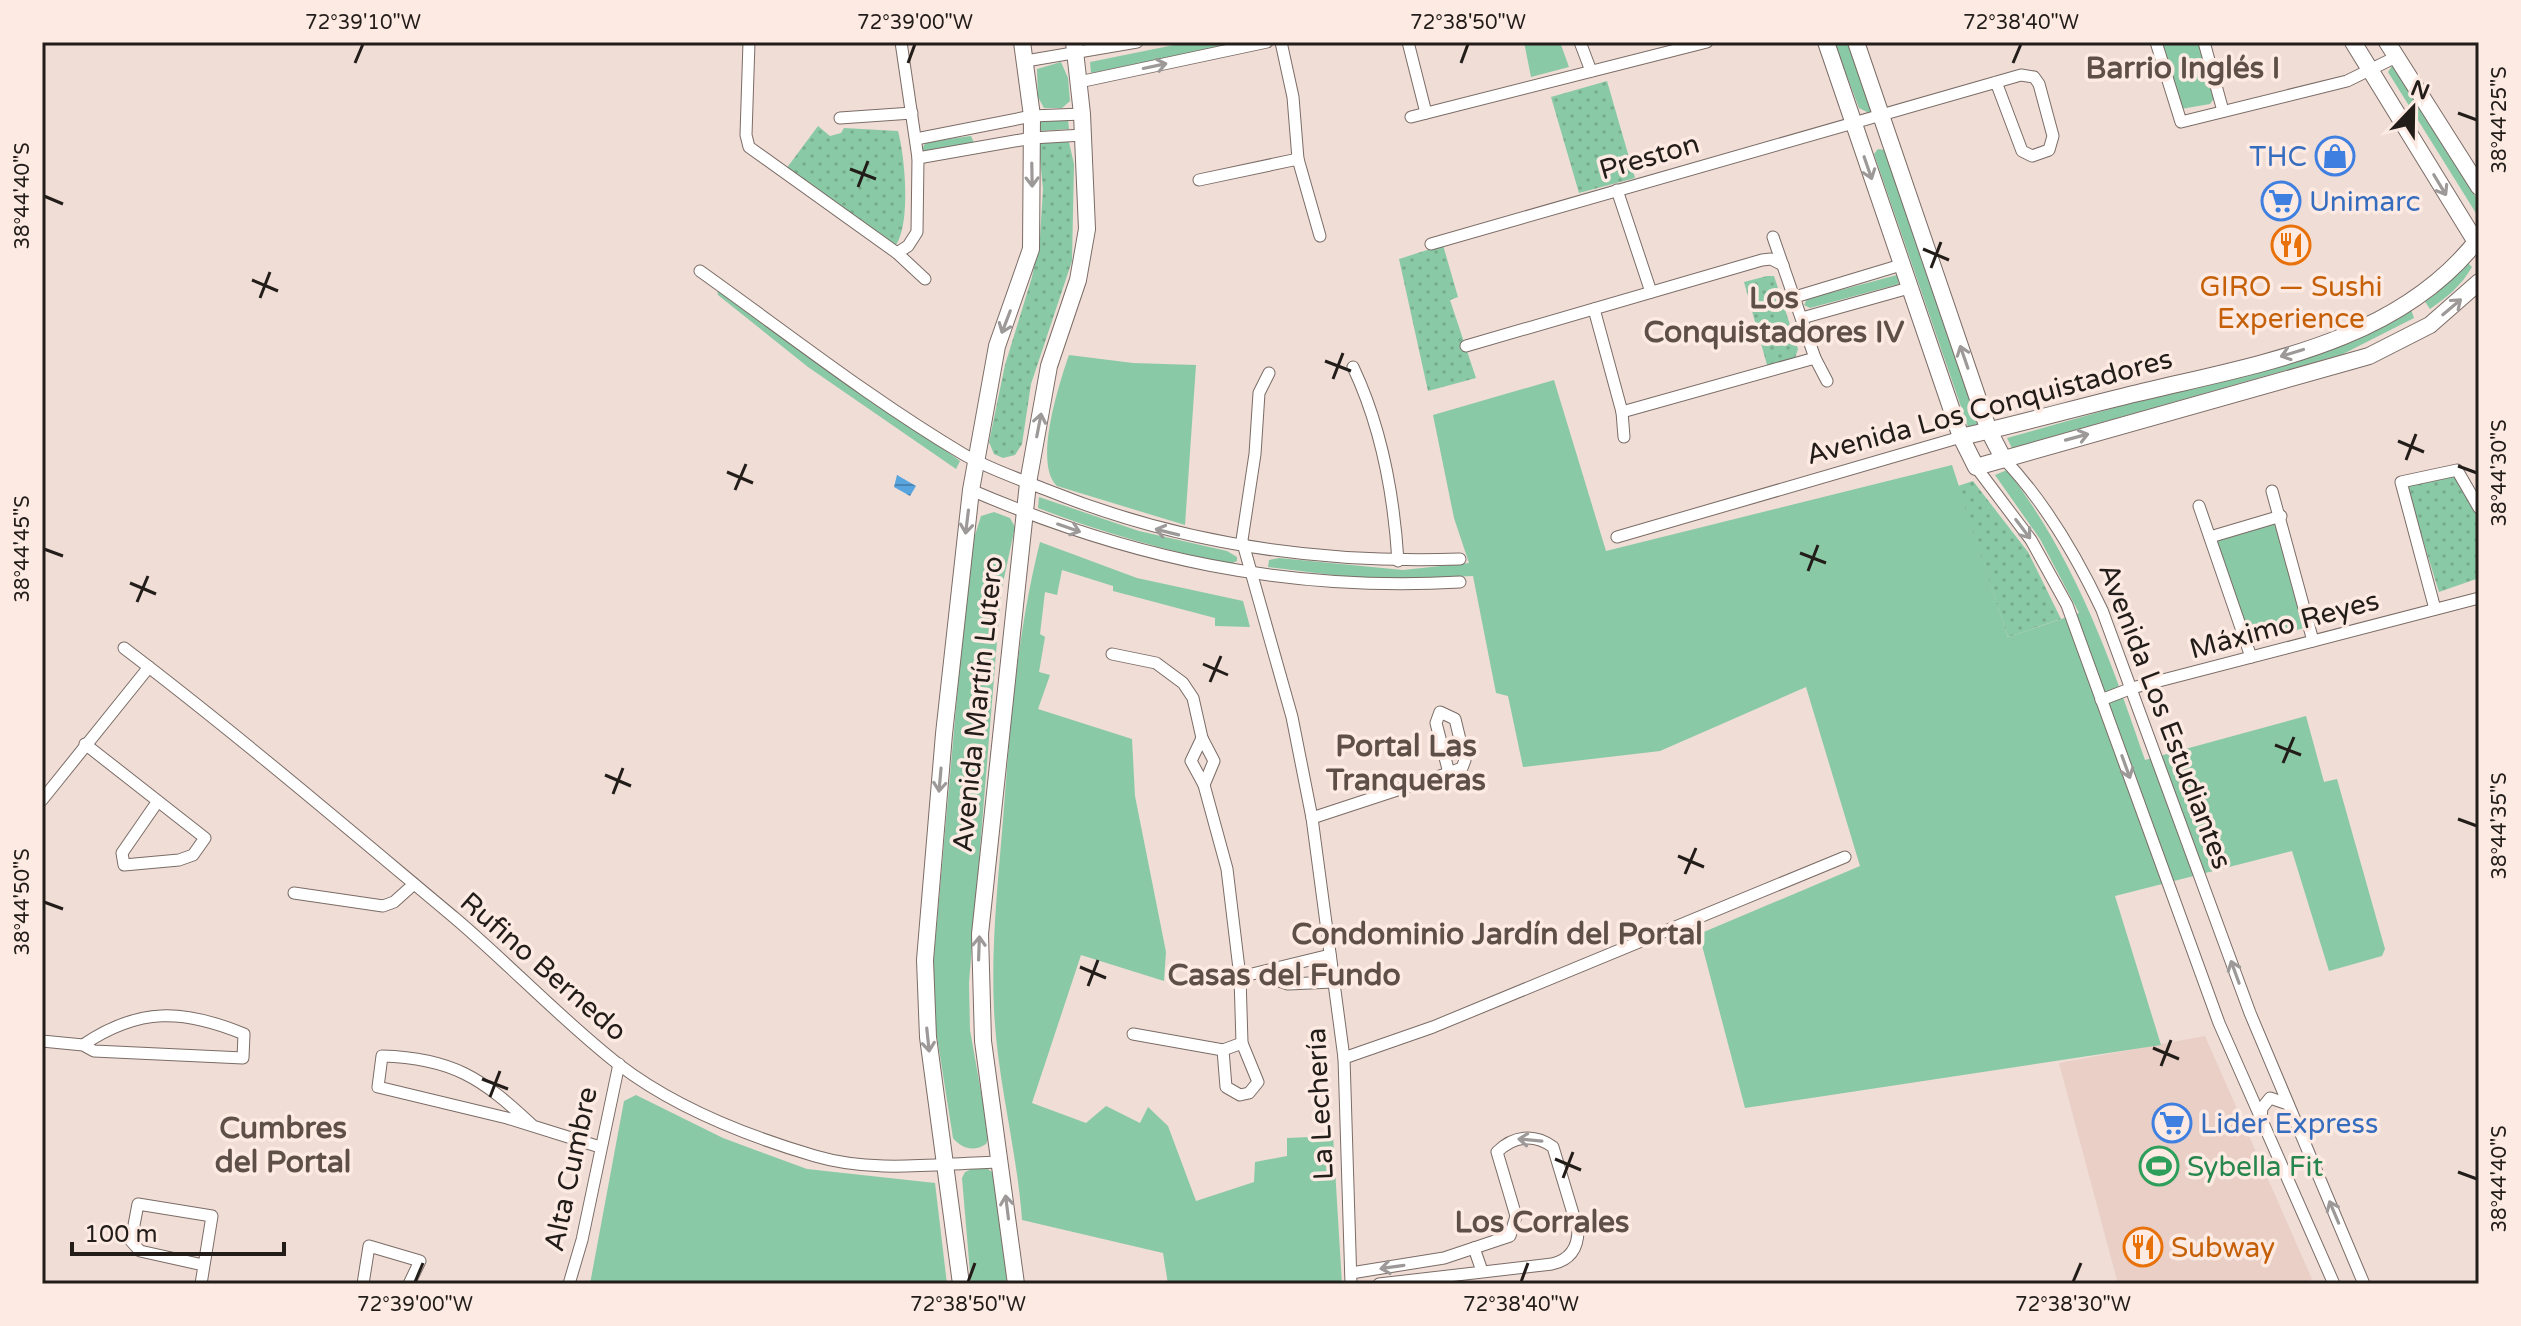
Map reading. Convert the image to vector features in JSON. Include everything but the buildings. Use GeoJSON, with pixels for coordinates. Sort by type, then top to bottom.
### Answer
{"type":"FeatureCollection","features":[{"type":"Feature","properties":{"kind":"street"},"geometry":{"type":"LineString","coordinates":[[749,42],[746,135],[749,147],[897,253],[925,279]]}},
{"type":"Feature","properties":{"kind":"street"},"geometry":{"type":"LineString","coordinates":[[897,253],[908,246],[917,232],[918,158],[901,42]]}},
{"type":"Feature","properties":{"kind":"street","name":"Avenida Martín Lutero"},"geometry":{"type":"LineString","coordinates":[[961,1284],[928,1037],[925,960],[944,734],[971,490],[997,346],[1031,249],[1032,116],[1022,42]]}},
{"type":"Feature","properties":{"kind":"street"},"geometry":{"type":"LineString","coordinates":[[1026,61],[1074,48],[1137,42]]}},
{"type":"Feature","properties":{"kind":"street"},"geometry":{"type":"LineString","coordinates":[[1079,82],[1267,42]]}},
{"type":"Feature","properties":{"kind":"street"},"geometry":{"type":"LineString","coordinates":[[1281,42],[1293,97],[1298,159],[1320,236]]}},
{"type":"Feature","properties":{"kind":"street"},"geometry":{"type":"LineString","coordinates":[[1408,42],[1426,113]]}},
{"type":"Feature","properties":{"kind":"street"},"geometry":{"type":"LineString","coordinates":[[1580,42],[1591,71]]}},
{"type":"Feature","properties":{"kind":"street","name":"Avenida Los Estudiantes"},"geometry":{"type":"LineString","coordinates":[[1826,42],[1961,437],[1976,467],[2037,549],[2067,605],[2219,1023],[2334,1284]]}},
{"type":"Feature","properties":{"kind":"street","name":"Avenida Los Estudiantes"},"geometry":{"type":"LineString","coordinates":[[1856,42],[1989,431],[2003,458],[2031,487],[2084,572],[2132,688],[2250,1013],[2364,1284]]}},
{"type":"Feature","properties":{"kind":"street"},"geometry":{"type":"LineString","coordinates":[[2156,42],[2181,122],[2347,81],[2371,71],[2392,49],[2479,187]]}},
{"type":"Feature","properties":{"kind":"street"},"geometry":{"type":"LineString","coordinates":[[2204,42],[2223,111]]}},
{"type":"Feature","properties":{"kind":"street"},"geometry":{"type":"LineString","coordinates":[[2353,42],[2478,243]]}},
{"type":"Feature","properties":{"kind":"street"},"geometry":{"type":"LineString","coordinates":[[1411,117],[1703,43]]}},
{"type":"Feature","properties":{"kind":"street","name":"Avenida Martín Lutero"},"geometry":{"type":"LineString","coordinates":[[1016,1284],[983,1041],[979,962],[990,813],[1028,483],[1049,366],[1081,270],[1087,206],[1082,114],[1074,48]]}},
{"type":"Feature","properties":{"kind":"street","name":"Preston"},"geometry":{"type":"LineString","coordinates":[[1431,244],[1881,117],[1996,82],[2026,74],[2037,80],[2053,136],[2049,150],[2032,156],[2022,151],[1996,82]]}},
{"type":"Feature","properties":{"kind":"street"},"geometry":{"type":"LineString","coordinates":[[840,118],[912,113]]}},
{"type":"Feature","properties":{"kind":"street"},"geometry":{"type":"LineString","coordinates":[[916,139],[978,130],[1032,116],[1082,114]]}},
{"type":"Feature","properties":{"kind":"street"},"geometry":{"type":"LineString","coordinates":[[978,130],[981,149]]}},
{"type":"Feature","properties":{"kind":"street"},"geometry":{"type":"LineString","coordinates":[[918,158],[1032,138],[1083,135]]}},
{"type":"Feature","properties":{"kind":"street"},"geometry":{"type":"LineString","coordinates":[[1199,180],[1298,159]]}},
{"type":"Feature","properties":{"kind":"street"},"geometry":{"type":"LineString","coordinates":[[1617,190],[1651,292]]}},
{"type":"Feature","properties":{"kind":"street"},"geometry":{"type":"LineString","coordinates":[[1773,237],[1815,358],[1827,381]]}},
{"type":"Feature","properties":{"kind":"street","name":"Avenida Los Conquistadores"},"geometry":{"type":"LineString","coordinates":[[1617,537],[1961,437],[2296,353],[2368,326],[2416,299],[2478,243]]}},
{"type":"Feature","properties":{"kind":"street"},"geometry":{"type":"LineString","coordinates":[[1466,346],[1766,259],[1783,265]]}},
{"type":"Feature","properties":{"kind":"street"},"geometry":{"type":"LineString","coordinates":[[1795,297],[1901,265]]}},
{"type":"Feature","properties":{"kind":"street"},"geometry":{"type":"LineString","coordinates":[[700,271],[884,401],[976,460],[1028,483],[1162,531],[1243,548],[1398,561],[1460,559]]}},
{"type":"Feature","properties":{"kind":"street","name":"Avenida Los Conquistadores"},"geometry":{"type":"LineString","coordinates":[[1976,467],[2369,356],[2430,325],[2479,282]]}},
{"type":"Feature","properties":{"kind":"street"},"geometry":{"type":"LineString","coordinates":[[1802,318],[1909,288]]}},
{"type":"Feature","properties":{"kind":"street"},"geometry":{"type":"LineString","coordinates":[[2416,299],[2430,325]]}},
{"type":"Feature","properties":{"kind":"street"},"geometry":{"type":"LineString","coordinates":[[1594,309],[1622,412],[1624,437]]}},
{"type":"Feature","properties":{"kind":"street"},"geometry":{"type":"LineString","coordinates":[[1622,412],[1815,358]]}},
{"type":"Feature","properties":{"kind":"street"},"geometry":{"type":"LineString","coordinates":[[1353,367],[1366,396],[1389,487],[1398,561]]}},
{"type":"Feature","properties":{"kind":"street"},"geometry":{"type":"LineString","coordinates":[[1243,548],[1259,393],[1269,373]]}},
{"type":"Feature","properties":{"kind":"street"},"geometry":{"type":"LineString","coordinates":[[2435,609],[2401,482],[2457,470],[2479,508]]}},
{"type":"Feature","properties":{"kind":"street"},"geometry":{"type":"LineString","coordinates":[[971,490],[1024,513],[1137,550],[1253,576],[1365,585],[1460,582]]}},
{"type":"Feature","properties":{"kind":"street"},"geometry":{"type":"LineString","coordinates":[[2272,491],[2313,641]]}},
{"type":"Feature","properties":{"kind":"street"},"geometry":{"type":"LineString","coordinates":[[2199,506],[2251,657]]}},
{"type":"Feature","properties":{"kind":"street"},"geometry":{"type":"LineString","coordinates":[[2210,537],[2281,516]]}},
{"type":"Feature","properties":{"kind":"street","name":"La Lechería"},"geometry":{"type":"LineString","coordinates":[[1243,548],[1292,717],[1312,818],[1344,1058],[1351,1278]]}},
{"type":"Feature","properties":{"kind":"street","name":"Máximo Reyes"},"geometry":{"type":"LineString","coordinates":[[2101,700],[2132,688],[2479,598]]}},
{"type":"Feature","properties":{"kind":"street","name":"Rufino Bernedo"},"geometry":{"type":"LineString","coordinates":[[124,648],[201,705],[514,968],[619,1064],[704,1114],[817,1156],[886,1166],[1001,1162]]}},
{"type":"Feature","properties":{"kind":"street"},"geometry":{"type":"LineString","coordinates":[[1112,654],[1156,663],[1183,683],[1196,707],[1202,738],[1214,761],[1204,785]]}},
{"type":"Feature","properties":{"kind":"street"},"geometry":{"type":"LineString","coordinates":[[42,800],[149,667]]}},
{"type":"Feature","properties":{"kind":"street"},"geometry":{"type":"LineString","coordinates":[[1312,818],[1449,773],[1462,768],[1465,760],[1455,719],[1440,712],[1436,723],[1449,773]]}},
{"type":"Feature","properties":{"kind":"street"},"geometry":{"type":"LineString","coordinates":[[1202,738],[1191,761],[1194,773],[1204,785],[1227,869],[1240,977],[1242,1043],[1258,1082],[1249,1093],[1240,1095],[1226,1087],[1223,1050]]}},
{"type":"Feature","properties":{"kind":"street"},"geometry":{"type":"LineString","coordinates":[[85,744],[158,801],[205,838],[193,855],[179,860],[124,865],[122,853],[158,801]]}},
{"type":"Feature","properties":{"kind":"street"},"geometry":{"type":"LineString","coordinates":[[1344,1058],[1433,1027],[1845,857]]}},
{"type":"Feature","properties":{"kind":"street"},"geometry":{"type":"LineString","coordinates":[[294,893],[383,906],[394,902],[414,884]]}},
{"type":"Feature","properties":{"kind":"street"},"geometry":{"type":"LineString","coordinates":[[1240,977],[1262,975],[1330,955]]}},
{"type":"Feature","properties":{"kind":"street"},"geometry":{"type":"LineString","coordinates":[[1262,975],[1288,984],[1333,982]]}},
{"type":"Feature","properties":{"kind":"street"},"geometry":{"type":"LineString","coordinates":[[42,1041],[83,1045],[94,1051],[243,1058],[244,1034],[189,1016],[162,1014],[108,1028],[83,1045]]}},
{"type":"Feature","properties":{"kind":"street"},"geometry":{"type":"LineString","coordinates":[[1133,1034],[1223,1050],[1242,1043]]}},
{"type":"Feature","properties":{"kind":"street"},"geometry":{"type":"LineString","coordinates":[[532,1125],[491,1087],[460,1071],[426,1061],[382,1056],[378,1087],[532,1125],[600,1147]]}},
{"type":"Feature","properties":{"kind":"street","name":"Alta Cumbre"},"geometry":{"type":"LineString","coordinates":[[569,1284],[582,1240],[619,1064]]}},
{"type":"Feature","properties":{"kind":"street"},"geometry":{"type":"LineString","coordinates":[[2260,1119],[2262,1108],[2270,1098],[2288,1104]]}},
{"type":"Feature","properties":{"kind":"street"},"geometry":{"type":"LineString","coordinates":[[1351,1278],[1474,1248],[1510,1236],[1516,1216],[1497,1152],[1509,1142],[1524,1137],[1547,1142],[1553,1147],[1576,1223],[1577,1245],[1569,1256],[1558,1263],[1379,1284]]}},
{"type":"Feature","properties":{"kind":"street"},"geometry":{"type":"LineString","coordinates":[[201,1284],[212,1216],[138,1204],[131,1241],[140,1251],[203,1265]]}},
{"type":"Feature","properties":{"kind":"street"},"geometry":{"type":"LineString","coordinates":[[363,1284],[369,1246],[420,1261],[409,1284]]}},
{"type":"Feature","properties":{"kind":"street"},"geometry":{"type":"LineString","coordinates":[[1474,1248],[1482,1271]]}},
{"type":"Feature","properties":{"kind":"shaded area"},"geometry":{"type":"Polygon","coordinates":[[[2205,1036],[2312,1279],[2303,1284],[2118,1284],[2059,1063],[2205,1036]]]}},
{"type":"Feature","properties":{"kind":"green space"},"geometry":{"type":"Polygon","coordinates":[[[1189,42],[1245,42],[1091,73],[1090,62],[1189,42]]]}},
{"type":"Feature","properties":{"kind":"green space"},"geometry":{"type":"Polygon","coordinates":[[[1524,42],[1560,42],[1569,67],[1531,77],[1524,42]]]}},
{"type":"Feature","properties":{"kind":"green space"},"geometry":{"type":"Polygon","coordinates":[[[1834,42],[1847,42],[1872,111],[1869,113],[1859,108],[1834,42]]]}},
{"type":"Feature","properties":{"kind":"green space"},"geometry":{"type":"Polygon","coordinates":[[[2162,42],[2199,42],[2215,97],[2210,104],[2181,109],[2162,42]]]}},
{"type":"Feature","properties":{"kind":"green space"},"geometry":{"type":"Polygon","coordinates":[[[1061,62],[1068,78],[1070,101],[1062,108],[1044,108],[1038,97],[1037,69],[1061,62]]]}},
{"type":"Feature","properties":{"kind":"green space"},"geometry":{"type":"Polygon","coordinates":[[[2392,66],[2398,68],[2479,202],[2479,218],[2388,72],[2392,66]]]}},
{"type":"Feature","properties":{"kind":"green space"},"geometry":{"type":"Polygon","coordinates":[[[1607,81],[1635,178],[1579,193],[1551,97],[1607,81]]]}},
{"type":"Feature","properties":{"kind":"green space"},"geometry":{"type":"Polygon","coordinates":[[[1068,120],[1069,129],[1039,131],[1038,122],[1068,120]]]}},
{"type":"Feature","properties":{"kind":"green space"},"geometry":{"type":"Polygon","coordinates":[[[818,126],[830,136],[841,133],[844,128],[898,131],[903,157],[905,206],[901,235],[896,245],[786,169],[818,126]]]}},
{"type":"Feature","properties":{"kind":"green space"},"geometry":{"type":"Polygon","coordinates":[[[971,136],[974,143],[928,153],[922,149],[926,142],[971,136]]]}},
{"type":"Feature","properties":{"kind":"green space"},"geometry":{"type":"Polygon","coordinates":[[[1068,138],[1074,164],[1072,261],[1031,384],[1022,444],[1015,455],[1003,458],[994,454],[989,442],[1005,365],[1032,277],[1040,237],[1043,189],[1039,148],[1041,142],[1068,138]]]}},
{"type":"Feature","properties":{"kind":"green space"},"geometry":{"type":"Polygon","coordinates":[[[1878,149],[1885,150],[1981,423],[1968,427],[1874,154],[1878,149]]]}},
{"type":"Feature","properties":{"kind":"green space"},"geometry":{"type":"Polygon","coordinates":[[[1443,245],[1458,297],[1450,300],[1476,378],[1428,391],[1399,259],[1443,245]]]}},
{"type":"Feature","properties":{"kind":"green space"},"geometry":{"type":"Polygon","coordinates":[[[2466,261],[2472,267],[2463,280],[2430,309],[2424,300],[2466,261]]]}},
{"type":"Feature","properties":{"kind":"green space"},"geometry":{"type":"Polygon","coordinates":[[[1897,275],[1899,284],[1810,308],[1804,305],[1807,299],[1897,275]]]}},
{"type":"Feature","properties":{"kind":"green space","name":"Los Conquistadores IV"},"geometry":{"type":"Polygon","coordinates":[[[1774,276],[1798,349],[1795,358],[1767,365],[1744,282],[1774,276]]]}},
{"type":"Feature","properties":{"kind":"green space"},"geometry":{"type":"Polygon","coordinates":[[[716,284],[960,461],[956,469],[808,367],[718,295],[716,284]]]}},
{"type":"Feature","properties":{"kind":"green space"},"geometry":{"type":"Polygon","coordinates":[[[2411,309],[2414,318],[2343,354],[2012,448],[2007,438],[2337,345],[2411,309]]]}},
{"type":"Feature","properties":{"kind":"green space"},"geometry":{"type":"Polygon","coordinates":[[[1069,355],[1133,363],[1196,365],[1185,525],[1057,486],[1050,475],[1048,443],[1054,403],[1069,355]]]}},
{"type":"Feature","properties":{"kind":"green space"},"geometry":{"type":"Polygon","coordinates":[[[1554,380],[1606,551],[1952,465],[2008,637],[2079,613],[2040,539],[1995,475],[2007,470],[2031,504],[2071,573],[2118,683],[2145,760],[2306,716],[2324,782],[2337,779],[2385,949],[2382,956],[2329,971],[2292,851],[2115,896],[2161,1045],[1745,1108],[1699,934],[1860,866],[1806,687],[1660,751],[1523,767],[1508,696],[1496,693],[1473,576],[1373,580],[1268,567],[1269,560],[1279,558],[1403,570],[1469,563],[1454,518],[1433,415],[1554,380]]]}},
{"type":"Feature","properties":{"kind":"green space"},"geometry":{"type":"Polygon","coordinates":[[[2455,477],[2479,516],[2479,578],[2439,592],[2408,492],[2409,486],[2455,477]]]}},
{"type":"Feature","properties":{"kind":"green space"},"geometry":{"type":"Polygon","coordinates":[[[1973,481],[2028,552],[2061,619],[2008,637],[1958,486],[1973,481]]]}},
{"type":"Feature","properties":{"kind":"green space"},"geometry":{"type":"Polygon","coordinates":[[[1039,497],[1139,531],[1227,551],[1237,557],[1237,561],[1230,564],[1205,559],[1109,533],[1038,508],[1039,497]]]}},
{"type":"Feature","properties":{"kind":"green space"},"geometry":{"type":"Polygon","coordinates":[[[994,512],[1010,518],[1015,527],[1001,592],[969,983],[970,1030],[989,1137],[986,1144],[973,1149],[960,1145],[953,1138],[932,1005],[932,978],[970,551],[981,516],[994,512]]]}},
{"type":"Feature","properties":{"kind":"green space"},"geometry":{"type":"Polygon","coordinates":[[[2275,523],[2304,628],[2252,642],[2216,541],[2275,523]]]}},
{"type":"Feature","properties":{"kind":"green space"},"geometry":{"type":"Polygon","coordinates":[[[1040,542],[1137,578],[1243,601],[1250,627],[1215,626],[1215,618],[1113,591],[1113,586],[1062,570],[1057,595],[1045,592],[1040,634],[1045,637],[1039,672],[1050,675],[1038,709],[1132,739],[1135,796],[1166,952],[1164,981],[1081,955],[1032,1103],[1086,1123],[1106,1106],[1140,1123],[1148,1107],[1168,1126],[1196,1201],[1254,1182],[1255,1162],[1287,1156],[1287,1138],[1333,1136],[1342,1284],[1168,1284],[1163,1253],[1022,1220],[996,1036],[993,962],[1008,750],[1026,611],[1040,542]]]}},
{"type":"Feature","properties":{"kind":"green space"},"geometry":{"type":"Polygon","coordinates":[[[636,1095],[723,1138],[807,1169],[935,1183],[947,1284],[590,1284],[624,1101],[636,1095]]]}},
{"type":"Feature","properties":{"kind":"green space"},"geometry":{"type":"Polygon","coordinates":[[[974,1168],[988,1169],[996,1175],[1007,1284],[971,1284],[962,1178],[965,1172],[974,1168]]]}},
{"type":"Feature","properties":{"kind":"water"},"geometry":{"type":"Polygon","coordinates":[[[897,475],[916,486],[910,496],[894,487],[897,475]]]}},
{"type":"Feature","properties":{"kind":"place","name":"THC"},"geometry":{"type":"Point","coordinates":[2335,156]}},
{"type":"Feature","properties":{"kind":"place","name":"Unimarc"},"geometry":{"type":"Point","coordinates":[2281,201]}},
{"type":"Feature","properties":{"kind":"place","name":"GIRO — Sushi Experience"},"geometry":{"type":"Point","coordinates":[2291,245]}},
{"type":"Feature","properties":{"kind":"place","name":"Lider Express"},"geometry":{"type":"Point","coordinates":[2172,1123]}},
{"type":"Feature","properties":{"kind":"place","name":"Sybella Fit"},"geometry":{"type":"Point","coordinates":[2159,1166]}},
{"type":"Feature","properties":{"kind":"place","name":"Subway"},"geometry":{"type":"Point","coordinates":[2143,1247]}},
{"type":"Feature","properties":{"kind":"district","name":"Barrio Inglés I"},"geometry":{"type":"Point","coordinates":[2183,68]}},
{"type":"Feature","properties":{"kind":"district","name":"Los Conquistadores IV"},"geometry":{"type":"Point","coordinates":[1774,315]}},
{"type":"Feature","properties":{"kind":"district","name":"Portal Las Tranqueras"},"geometry":{"type":"Point","coordinates":[1406,763]}},
{"type":"Feature","properties":{"kind":"district","name":"Condominio Jardín del Portal"},"geometry":{"type":"Point","coordinates":[1497,934]}},
{"type":"Feature","properties":{"kind":"district","name":"Casas del Fundo"},"geometry":{"type":"Point","coordinates":[1284,975]}},
{"type":"Feature","properties":{"kind":"district","name":"Cumbres del Portal"},"geometry":{"type":"Point","coordinates":[283,1145]}},
{"type":"Feature","properties":{"kind":"district","name":"Los Corrales"},"geometry":{"type":"Point","coordinates":[1542,1222]}}]}
